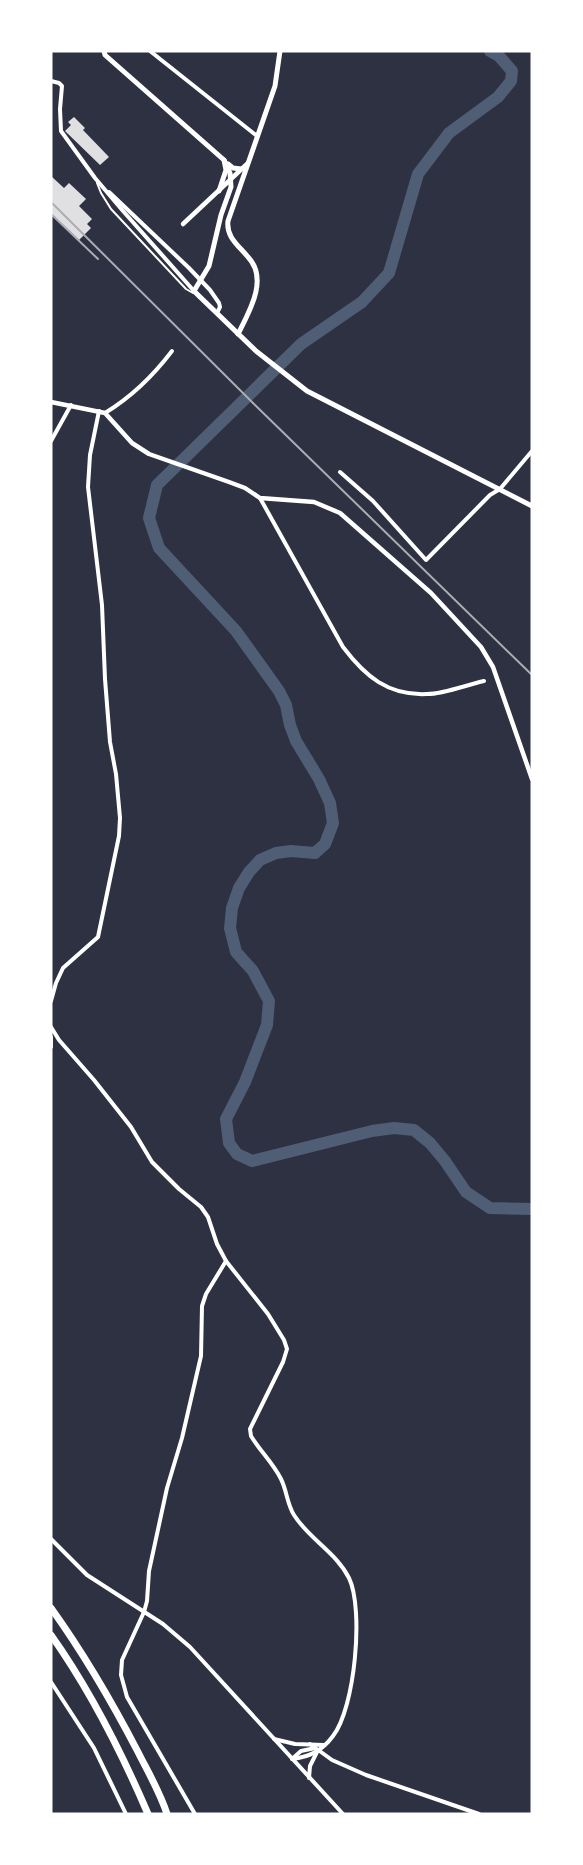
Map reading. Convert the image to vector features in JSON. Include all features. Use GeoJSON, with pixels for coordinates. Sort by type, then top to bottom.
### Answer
{"type":"FeatureCollection","features":[{"type":"Feature","properties":{"kind":"highway"},"geometry":{"type":"LineString","coordinates":[[51,1608],[94,1671],[146,1767],[164,1803],[167,1814]]}},
{"type":"Feature","properties":{"kind":"highway"},"geometry":{"type":"LineString","coordinates":[[51,1635],[100,1712],[128,1766],[148,1814]]}},
{"type":"Feature","properties":{"kind":"main road"},"geometry":{"type":"LineString","coordinates":[[104,51],[105,55],[233,168],[241,169]]}},
{"type":"Feature","properties":{"kind":"main road"},"geometry":{"type":"LineString","coordinates":[[238,334],[253,301],[257,287],[256,273],[252,261],[234,241],[227,226],[275,86],[280,51]]}},
{"type":"Feature","properties":{"kind":"main road"},"geometry":{"type":"LineString","coordinates":[[224,160],[229,168],[230,187],[221,215],[212,257],[199,278],[196,293],[256,351],[307,391],[532,506]]}},
{"type":"Feature","properties":{"kind":"main road"},"geometry":{"type":"LineString","coordinates":[[219,191],[226,170],[224,160]]}},
{"type":"Feature","properties":{"kind":"street"},"geometry":{"type":"LineString","coordinates":[[150,51],[257,136]]}},
{"type":"Feature","properties":{"kind":"street"},"geometry":{"type":"LineString","coordinates":[[52,80],[61,84],[61,131],[95,178],[196,293]]}},
{"type":"Feature","properties":{"kind":"street"},"geometry":{"type":"LineString","coordinates":[[182,224],[247,164]]}},
{"type":"Feature","properties":{"kind":"street"},"geometry":{"type":"LineString","coordinates":[[95,178],[199,278],[219,303],[220,307],[217,313]]}},
{"type":"Feature","properties":{"kind":"street"},"geometry":{"type":"LineString","coordinates":[[105,413],[133,394],[150,378],[172,351]]}},
{"type":"Feature","properties":{"kind":"street"},"geometry":{"type":"LineString","coordinates":[[51,402],[105,413],[132,443],[148,454],[245,488],[260,498],[343,647],[358,667],[380,684],[404,693],[428,694],[484,681]]}},
{"type":"Feature","properties":{"kind":"street"},"geometry":{"type":"LineString","coordinates":[[51,441],[71,405]]}},
{"type":"Feature","properties":{"kind":"street"},"geometry":{"type":"LineString","coordinates":[[51,1001],[63,968],[98,937],[119,836],[120,818],[116,774],[110,742],[100,578],[88,487],[90,456],[99,411]]}},
{"type":"Feature","properties":{"kind":"street"},"geometry":{"type":"LineString","coordinates":[[340,472],[373,501],[426,560],[490,495],[500,490],[532,451]]}},
{"type":"Feature","properties":{"kind":"street"},"geometry":{"type":"LineString","coordinates":[[260,498],[314,502],[340,513],[431,593],[463,625],[481,647],[493,667],[532,778]]}},
{"type":"Feature","properties":{"kind":"street"},"geometry":{"type":"LineString","coordinates":[[51,1027],[59,1040],[131,1127],[152,1162],[179,1189],[201,1207],[208,1217],[217,1244],[226,1260],[268,1314],[284,1340],[287,1349],[283,1362],[250,1429],[251,1436],[282,1480],[288,1503],[294,1515],[336,1558],[349,1579],[354,1596],[357,1621],[347,1705],[342,1721],[334,1736],[325,1745],[307,1756],[292,1759]]}},
{"type":"Feature","properties":{"kind":"street"},"geometry":{"type":"LineString","coordinates":[[51,1037],[51,1047]]}},
{"type":"Feature","properties":{"kind":"street"},"geometry":{"type":"LineString","coordinates":[[196,1814],[127,1697],[121,1675],[122,1660],[144,1612],[147,1601],[149,1571],[167,1488],[182,1438],[201,1356],[202,1306],[206,1294],[226,1260]]}},
{"type":"Feature","properties":{"kind":"street"},"geometry":{"type":"LineString","coordinates":[[51,1539],[87,1576],[163,1624],[190,1647],[342,1814]]}},
{"type":"Feature","properties":{"kind":"street"},"geometry":{"type":"LineString","coordinates":[[51,1682],[94,1748],[126,1814]]}},
{"type":"Feature","properties":{"kind":"street"},"geometry":{"type":"LineString","coordinates":[[272,1738],[295,1744],[325,1745]]}},
{"type":"Feature","properties":{"kind":"street"},"geometry":{"type":"LineString","coordinates":[[310,1744],[317,1751],[332,1760],[366,1775],[479,1814]]}},
{"type":"Feature","properties":{"kind":"street"},"geometry":{"type":"LineString","coordinates":[[325,1745],[322,1751],[325,1756]]}},
{"type":"Feature","properties":{"kind":"street"},"geometry":{"type":"LineString","coordinates":[[310,1778],[310,1766],[317,1751]]}},
{"type":"Feature","properties":{"kind":"lane"},"geometry":{"type":"LineString","coordinates":[[95,178],[101,193],[111,209],[186,289],[196,293]]}},
{"type":"Feature","properties":{"kind":"building"},"geometry":{"type":"Polygon","coordinates":[[[74,117],[85,128],[83,130],[109,157],[100,165],[65,131],[71,125],[68,122],[74,117]]]}},
{"type":"Feature","properties":{"kind":"building"},"geometry":{"type":"Polygon","coordinates":[[[51,176],[64,188],[69,183],[86,199],[79,206],[92,219],[87,224],[91,228],[79,240],[51,213],[51,176]]]}},
{"type":"Feature","properties":{"kind":"waterway"},"geometry":{"type":"LineString","coordinates":[[490,51],[499,56],[512,71],[511,81],[498,97],[449,133],[418,174],[389,273],[362,302],[301,344],[157,485],[149,518],[159,548],[236,631],[279,691],[286,705],[296,741],[319,779],[330,803],[333,823],[325,844],[315,853],[291,851],[276,853],[260,860],[249,872],[239,888],[232,908],[230,928],[236,952],[253,971],[269,1001],[267,1025],[245,1082],[226,1119],[229,1143],[237,1154],[252,1161],[372,1131],[394,1128],[414,1130],[430,1143],[466,1192],[490,1208],[532,1209]]}},
{"type":"Feature","properties":{"kind":"railway"},"geometry":{"type":"LineString","coordinates":[[51,202],[255,405],[532,675]]}},
{"type":"Feature","properties":{"kind":"railway"},"geometry":{"type":"LineString","coordinates":[[51,214],[98,259]]}}]}
